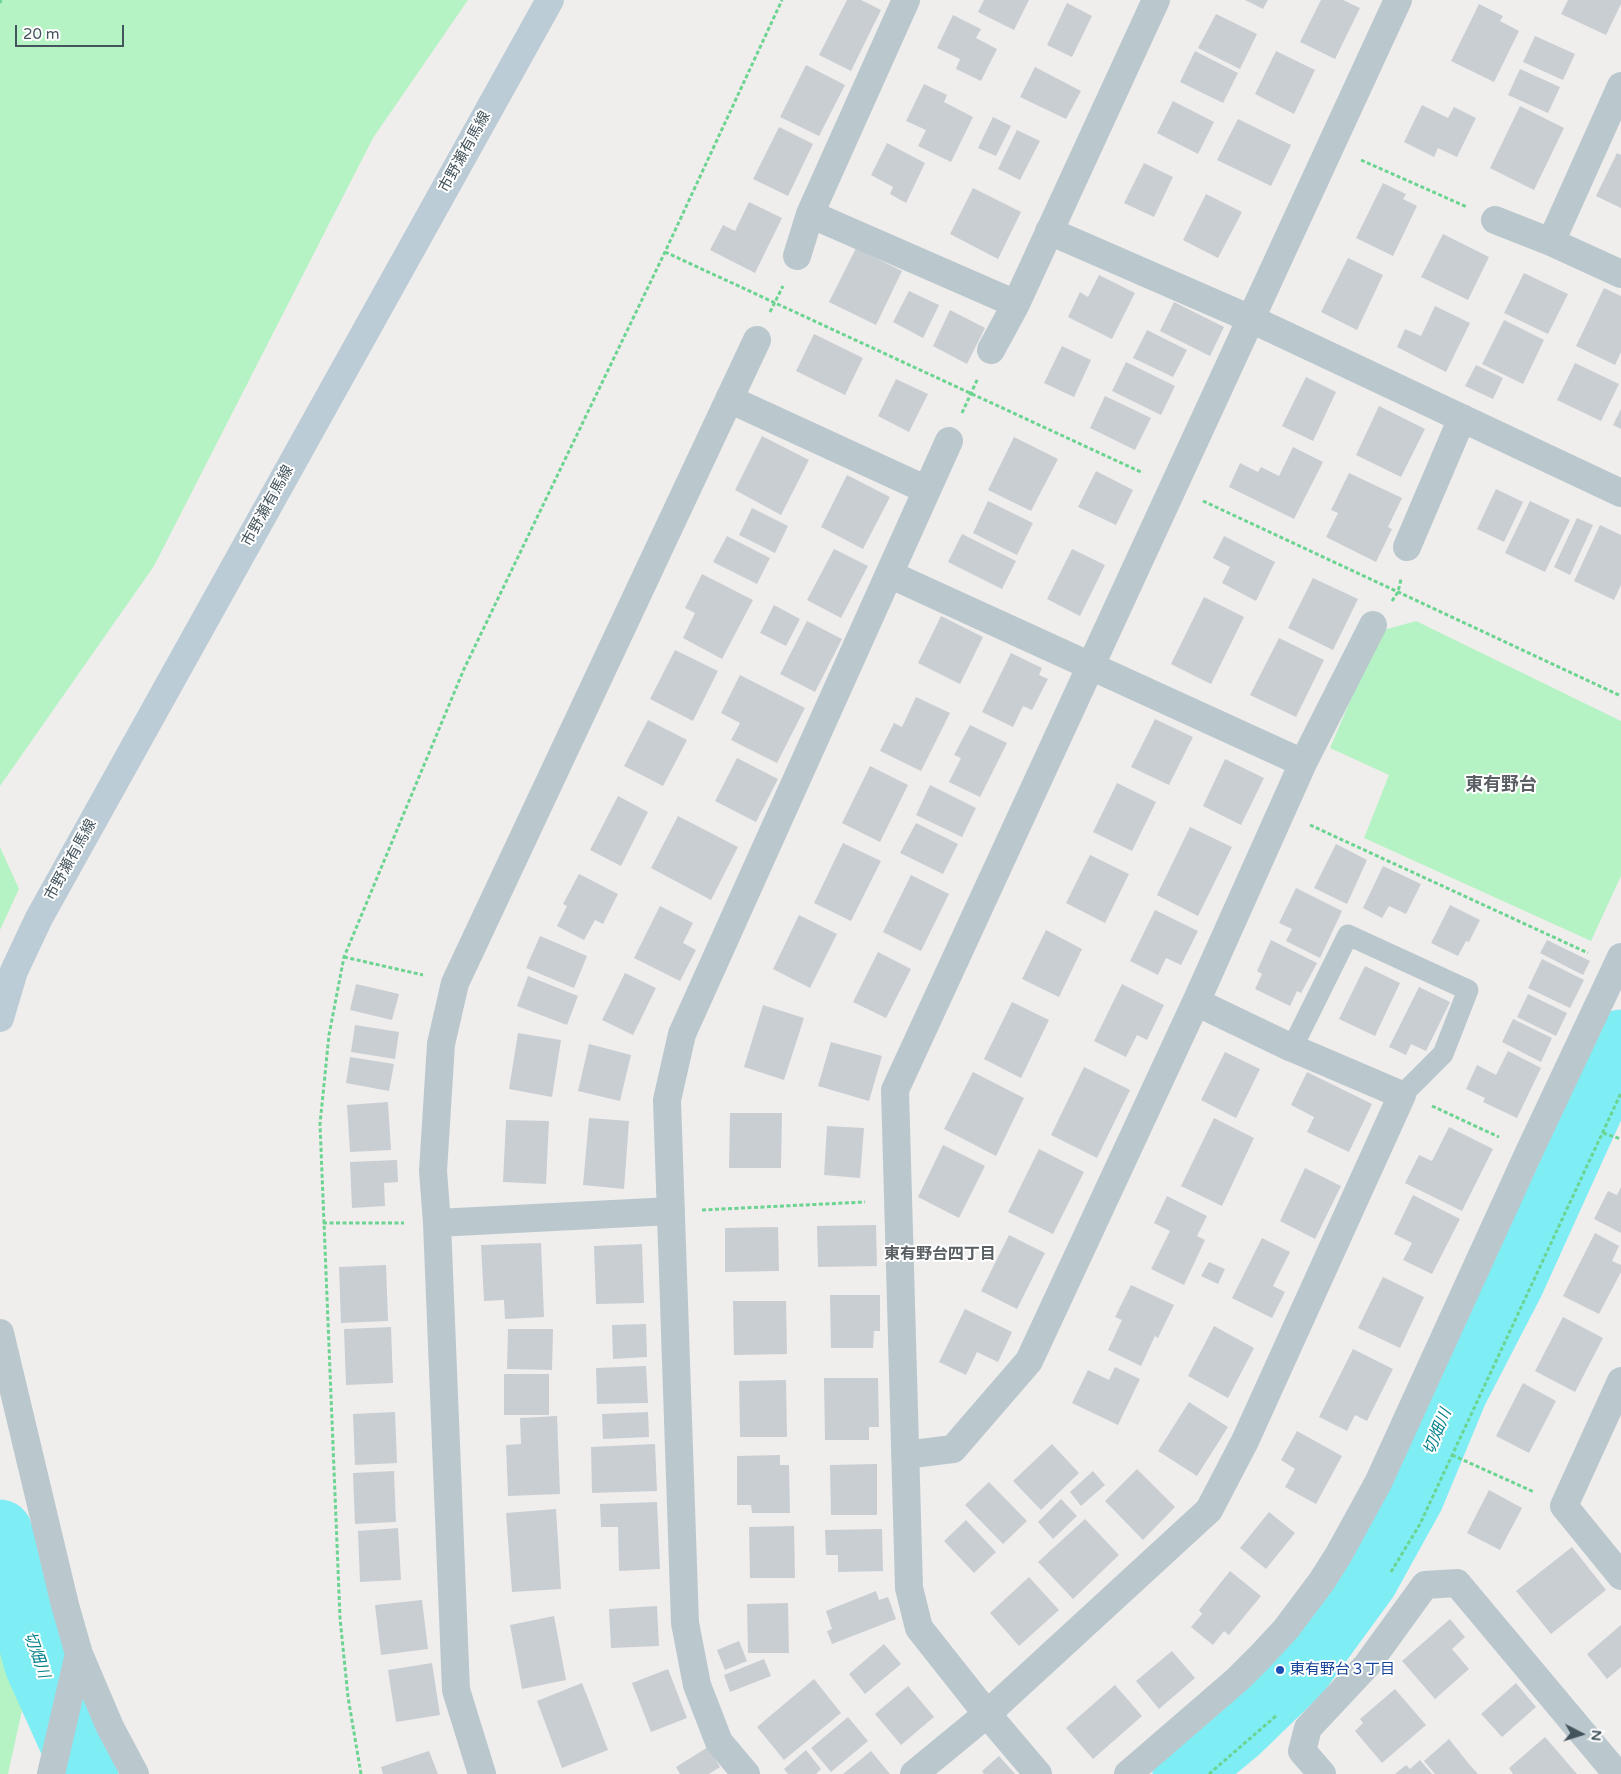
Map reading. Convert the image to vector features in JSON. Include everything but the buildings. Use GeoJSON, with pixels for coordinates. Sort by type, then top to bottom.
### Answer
{"type":"FeatureCollection","features":[{"type":"Feature","properties":{"kind":"main road","name":"市野瀬有馬線"},"geometry":{"type":"LineString","coordinates":[[0,1018],[14,971],[39,918],[550,0]]}},
{"type":"Feature","properties":{"kind":"street"},"geometry":{"type":"LineString","coordinates":[[797,256],[810,214],[906,0]]}},
{"type":"Feature","properties":{"kind":"street"},"geometry":{"type":"LineString","coordinates":[[991,350],[1016,304],[1156,0]]}},
{"type":"Feature","properties":{"kind":"street"},"geometry":{"type":"LineString","coordinates":[[1038,1774],[987,1714],[919,1628],[909,1588],[895,1090],[1398,0]]}},
{"type":"Feature","properties":{"kind":"street"},"geometry":{"type":"LineString","coordinates":[[1551,242],[1621,86]]}},
{"type":"Feature","properties":{"kind":"street"},"geometry":{"type":"LineString","coordinates":[[810,214],[1016,304]]}},
{"type":"Feature","properties":{"kind":"street"},"geometry":{"type":"LineString","coordinates":[[1495,220],[1551,242],[1621,274]]}},
{"type":"Feature","properties":{"kind":"street"},"geometry":{"type":"LineString","coordinates":[[1049,231],[1251,319],[1621,493]]}},
{"type":"Feature","properties":{"kind":"street"},"geometry":{"type":"LineString","coordinates":[[482,1774],[456,1690],[437,1222],[433,1171],[441,1044],[455,983],[757,340]]}},
{"type":"Feature","properties":{"kind":"street"},"geometry":{"type":"LineString","coordinates":[[729,398],[927,490]]}},
{"type":"Feature","properties":{"kind":"street"},"geometry":{"type":"LineString","coordinates":[[1407,547],[1462,418]]}},
{"type":"Feature","properties":{"kind":"street"},"geometry":{"type":"LineString","coordinates":[[746,1774],[719,1742],[697,1684],[685,1622],[667,1100],[682,1034],[948,441]]}},
{"type":"Feature","properties":{"kind":"street"},"geometry":{"type":"LineString","coordinates":[[889,574],[1303,763]]}},
{"type":"Feature","properties":{"kind":"street"},"geometry":{"type":"LineString","coordinates":[[905,1455],[953,1449],[1029,1361],[1196,1002],[1303,763],[1374,625]]}},
{"type":"Feature","properties":{"kind":"street"},"geometry":{"type":"LineString","coordinates":[[1128,1774],[1238,1679],[1286,1629],[1322,1581],[1354,1529],[1378,1483],[1530,1150],[1619,962]]}},
{"type":"Feature","properties":{"kind":"street"},"geometry":{"type":"LineString","coordinates":[[914,1774],[987,1714],[1209,1510],[1245,1441],[1402,1095],[1292,1048],[1196,1002]]}},
{"type":"Feature","properties":{"kind":"street"},"geometry":{"type":"LineString","coordinates":[[437,1222],[671,1211]]}},
{"type":"Feature","properties":{"kind":"street"},"geometry":{"type":"LineString","coordinates":[[0,1333],[64,1605],[79,1656],[110,1726],[135,1774]]}},
{"type":"Feature","properties":{"kind":"street"},"geometry":{"type":"LineString","coordinates":[[1621,1381],[1564,1506],[1621,1576]]}},
{"type":"Feature","properties":{"kind":"street"},"geometry":{"type":"LineString","coordinates":[[1322,1774],[1302,1751],[1308,1728],[1367,1665],[1425,1585],[1458,1583],[1617,1774]]}},
{"type":"Feature","properties":{"kind":"street"},"geometry":{"type":"LineString","coordinates":[[54,1762],[79,1656]]}},
{"type":"Feature","properties":{"kind":"lane"},"geometry":{"type":"LineString","coordinates":[[1292,1048],[1348,935],[1468,990],[1443,1054],[1402,1095]]}},
{"type":"Feature","properties":{"kind":"path"},"geometry":{"type":"LineString","coordinates":[[361,1774],[348,1698],[340,1618],[320,1124],[329,1035],[344,956],[464,669],[664,252],[782,0]]}},
{"type":"Feature","properties":{"kind":"path"},"geometry":{"type":"LineString","coordinates":[[1331,146],[1495,220]]}},
{"type":"Feature","properties":{"kind":"path"},"geometry":{"type":"LineString","coordinates":[[757,340],[797,256]]}},
{"type":"Feature","properties":{"kind":"path"},"geometry":{"type":"LineString","coordinates":[[948,441],[991,350]]}},
{"type":"Feature","properties":{"kind":"path"},"geometry":{"type":"LineString","coordinates":[[1374,625],[1398,592],[1407,547]]}},
{"type":"Feature","properties":{"kind":"path"},"geometry":{"type":"LineString","coordinates":[[1283,811],[1619,962]]}},
{"type":"Feature","properties":{"kind":"path"},"geometry":{"type":"LineString","coordinates":[[344,956],[455,983]]}},
{"type":"Feature","properties":{"kind":"path"},"geometry":{"type":"LineString","coordinates":[[1389,1575],[1420,1524],[1621,1093]]}},
{"type":"Feature","properties":{"kind":"path"},"geometry":{"type":"LineString","coordinates":[[1402,1095],[1424,1102],[1495,1136],[1530,1150]]}},
{"type":"Feature","properties":{"kind":"path"},"geometry":{"type":"LineString","coordinates":[[1603,1133],[1621,1140]]}},
{"type":"Feature","properties":{"kind":"path"},"geometry":{"type":"LineString","coordinates":[[671,1211],[898,1201]]}},
{"type":"Feature","properties":{"kind":"path"},"geometry":{"type":"LineString","coordinates":[[323,1222],[437,1222]]}},
{"type":"Feature","properties":{"kind":"path"},"geometry":{"type":"LineString","coordinates":[[1452,1455],[1564,1506]]}},
{"type":"Feature","properties":{"kind":"path"},"geometry":{"type":"LineString","coordinates":[[1209,1774],[1279,1713]]}},
{"type":"Feature","properties":{"kind":"green space"},"geometry":{"type":"Polygon","coordinates":[[[0,0],[468,0],[373,138],[154,566],[0,786],[0,0]]]}},
{"type":"Feature","properties":{"kind":"green space"},"geometry":{"type":"Polygon","coordinates":[[[1416,621],[1621,721],[1621,876],[1591,941],[1364,838],[1389,775],[1330,748],[1380,631],[1416,621]]]}},
{"type":"Feature","properties":{"kind":"green space"},"geometry":{"type":"Polygon","coordinates":[[[0,847],[19,889],[0,930],[0,847]]]}},
{"type":"Feature","properties":{"kind":"green space"},"geometry":{"type":"Polygon","coordinates":[[[0,1580],[27,1688],[8,1774],[0,1774],[0,1580]]]}},
{"type":"Feature","properties":{"kind":"waterway","name":"切畑川"},"geometry":{"type":"LineString","coordinates":[[1185,1774],[1238,1730],[1298,1672],[1366,1579],[1412,1496],[1455,1392],[1512,1282],[1621,1042]]}},
{"type":"Feature","properties":{"kind":"waterway","name":"切畑川"},"geometry":{"type":"LineString","coordinates":[[0,1532],[37,1665],[86,1774]]}},
{"type":"Feature","properties":{"kind":"place","name":"東有野台３丁目"},"geometry":{"type":"Point","coordinates":[1280,1670]}},
{"type":"Feature","properties":{"kind":"district","name":"東有野台"},"geometry":{"type":"Point","coordinates":[1501,785]}},
{"type":"Feature","properties":{"kind":"district","name":"東有野台四丁目"},"geometry":{"type":"Point","coordinates":[940,1255]}}]}
